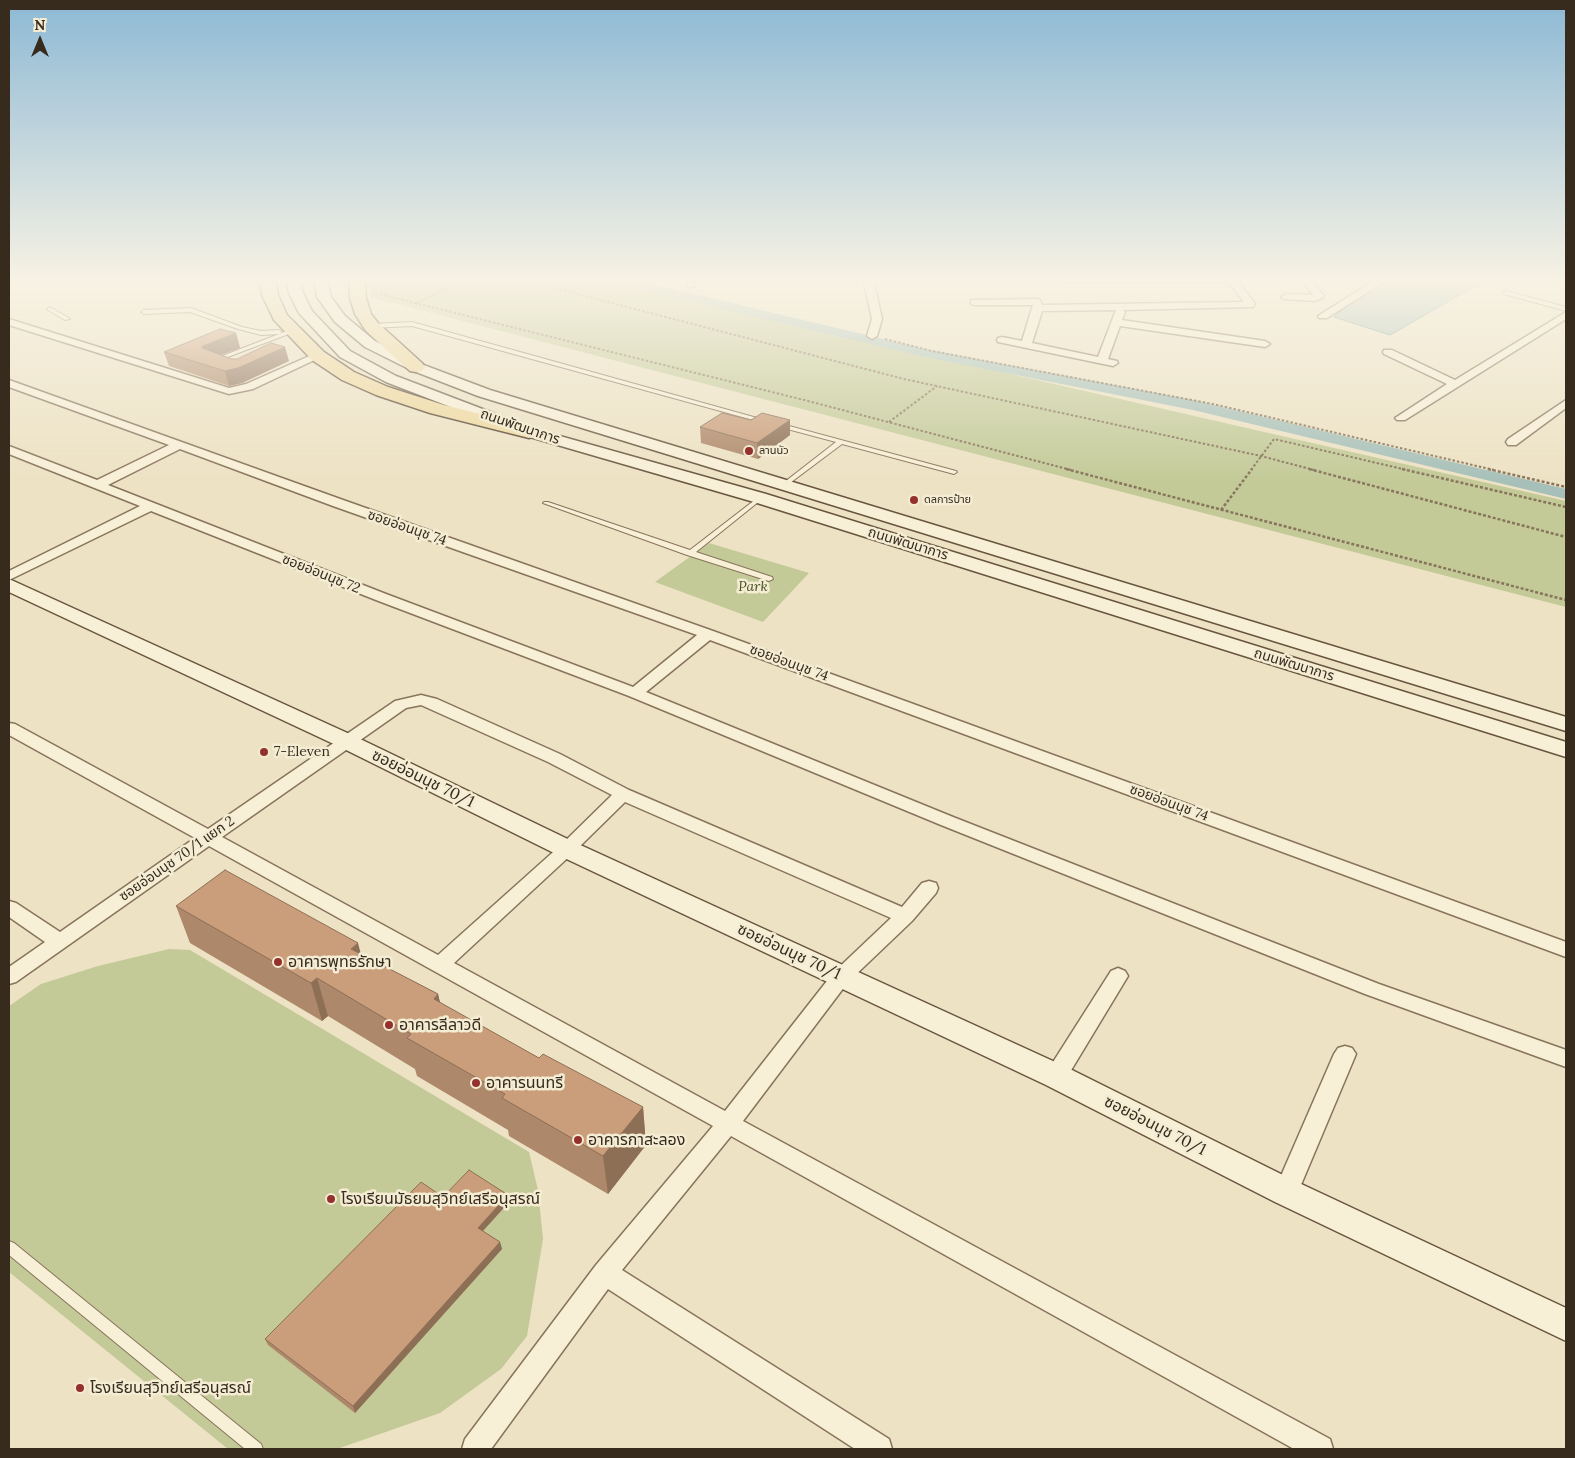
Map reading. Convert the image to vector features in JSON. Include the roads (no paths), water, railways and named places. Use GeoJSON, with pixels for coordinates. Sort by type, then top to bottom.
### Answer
{"type":"FeatureCollection","features":[{"type":"Feature","properties":{"kind":"main road"},"geometry":{"type":"LineString","coordinates":[[308,346],[318,356],[348,376],[382,391],[437,409],[529,432]]}},
{"type":"Feature","properties":{"kind":"main road","name":"ถนนพัฒนาการ"},"geometry":{"type":"LineString","coordinates":[[337,346],[345,354],[391,379],[529,432],[760,498],[1566,750]]}},
{"type":"Feature","properties":{"kind":"main road","name":"ถนนพัฒนาการ"},"geometry":{"type":"LineString","coordinates":[[374,346],[416,367],[484,393],[1566,724]]}},
{"type":"Feature","properties":{"kind":"main road"},"geometry":{"type":"LineString","coordinates":[[394,346],[416,367]]}},
{"type":"Feature","properties":{"kind":"main road","name":"ซอยอ่อนนุช 70/1"},"geometry":{"type":"LineString","coordinates":[[9,585],[346,741],[567,849],[1056,1076],[1286,1192],[1566,1325]]}},
{"type":"Feature","properties":{"kind":"street"},"geometry":{"type":"LineString","coordinates":[[86,346],[229,391],[249,387],[318,356]]}},
{"type":"Feature","properties":{"kind":"street"},"geometry":{"type":"LineString","coordinates":[[1036,346],[1113,363]]}},
{"type":"Feature","properties":{"kind":"street"},"geometry":{"type":"LineString","coordinates":[[1102,360],[1107,346]]}},
{"type":"Feature","properties":{"kind":"street"},"geometry":{"type":"LineString","coordinates":[[1401,418],[1516,346]]}},
{"type":"Feature","properties":{"kind":"street"},"geometry":{"type":"LineString","coordinates":[[1388,352],[1455,384]]}},
{"type":"Feature","properties":{"kind":"street","name":"ซอยอ่อนนุช 74"},"geometry":{"type":"LineString","coordinates":[[9,383],[179,446],[708,634],[1566,950]]}},
{"type":"Feature","properties":{"kind":"street"},"geometry":{"type":"LineString","coordinates":[[1512,442],[1566,403]]}},
{"type":"Feature","properties":{"kind":"street"},"geometry":{"type":"LineString","coordinates":[[98,485],[179,446]]}},
{"type":"Feature","properties":{"kind":"street","name":"ซอยอ่อนนุช 72"},"geometry":{"type":"LineString","coordinates":[[9,450],[381,597],[635,693],[956,825],[1363,986],[1566,1058]]}},
{"type":"Feature","properties":{"kind":"street"},"geometry":{"type":"LineString","coordinates":[[9,576],[151,506]]}},
{"type":"Feature","properties":{"kind":"street"},"geometry":{"type":"LineString","coordinates":[[635,693],[708,634]]}},
{"type":"Feature","properties":{"kind":"street","name":"ซอยอ่อนนุช 70/1 แยก 2"},"geometry":{"type":"LineString","coordinates":[[9,977],[346,741],[401,704],[416,701],[431,702],[554,758],[623,794],[905,916]]}},
{"type":"Feature","properties":{"kind":"street"},"geometry":{"type":"LineString","coordinates":[[9,728],[1320,1449]]}},
{"type":"Feature","properties":{"kind":"street"},"geometry":{"type":"LineString","coordinates":[[440,964],[567,849],[623,794]]}},
{"type":"Feature","properties":{"kind":"street"},"geometry":{"type":"LineString","coordinates":[[475,1449],[605,1273],[729,1123],[841,976],[905,916],[929,888]]}},
{"type":"Feature","properties":{"kind":"street"},"geometry":{"type":"LineString","coordinates":[[9,908],[60,941]]}},
{"type":"Feature","properties":{"kind":"street"},"geometry":{"type":"LineString","coordinates":[[1056,1076],[1118,976]]}},
{"type":"Feature","properties":{"kind":"street"},"geometry":{"type":"LineString","coordinates":[[1286,1192],[1345,1054]]}},
{"type":"Feature","properties":{"kind":"street"},"geometry":{"type":"LineString","coordinates":[[605,1273],[879,1449]]}},
{"type":"Feature","properties":{"kind":"lane"},"geometry":{"type":"LineString","coordinates":[[220,365],[210,362],[252,346]]}},
{"type":"Feature","properties":{"kind":"lane"},"geometry":{"type":"LineString","coordinates":[[493,346],[954,472]]}},
{"type":"Feature","properties":{"kind":"lane"},"geometry":{"type":"LineString","coordinates":[[784,485],[840,442]]}},
{"type":"Feature","properties":{"kind":"lane"},"geometry":{"type":"LineString","coordinates":[[690,553],[760,498]]}},
{"type":"Feature","properties":{"kind":"lane"},"geometry":{"type":"LineString","coordinates":[[546,503],[769,579]]}},
{"type":"Feature","properties":{"kind":"lane"},"geometry":{"type":"LineString","coordinates":[[9,1247],[256,1449]]}},
{"type":"Feature","properties":{"kind":"waterway"},"geometry":{"type":"LineString","coordinates":[[896,346],[1193,405],[1566,494]]}},
{"type":"Feature","properties":{"kind":"place","name":"ลานนัว"},"geometry":{"type":"Point","coordinates":[749,451]}},
{"type":"Feature","properties":{"kind":"place","name":"ดลการป้าย"},"geometry":{"type":"Point","coordinates":[914,500]}},
{"type":"Feature","properties":{"kind":"place","name":"7-Eleven"},"geometry":{"type":"Point","coordinates":[264,752]}},
{"type":"Feature","properties":{"kind":"place","name":"อาคารพุทธรักษา"},"geometry":{"type":"Point","coordinates":[278,962]}},
{"type":"Feature","properties":{"kind":"place","name":"อาคารลีลาวดี"},"geometry":{"type":"Point","coordinates":[389,1025]}},
{"type":"Feature","properties":{"kind":"place","name":"อาคารนนทรี"},"geometry":{"type":"Point","coordinates":[476,1083]}},
{"type":"Feature","properties":{"kind":"place","name":"อาคารกาสะลอง"},"geometry":{"type":"Point","coordinates":[578,1140]}},
{"type":"Feature","properties":{"kind":"place","name":"โรงเรียนมัธยมสุวิทย์เสรีอนุสรณ์"},"geometry":{"type":"Point","coordinates":[331,1199]}},
{"type":"Feature","properties":{"kind":"place","name":"โรงเรียนสุวิทย์เสรีอนุสรณ์"},"geometry":{"type":"Point","coordinates":[80,1388]}},
{"type":"Feature","properties":{"kind":"park label","name":"Park"},"geometry":{"type":"Point","coordinates":[753,587]}}]}
